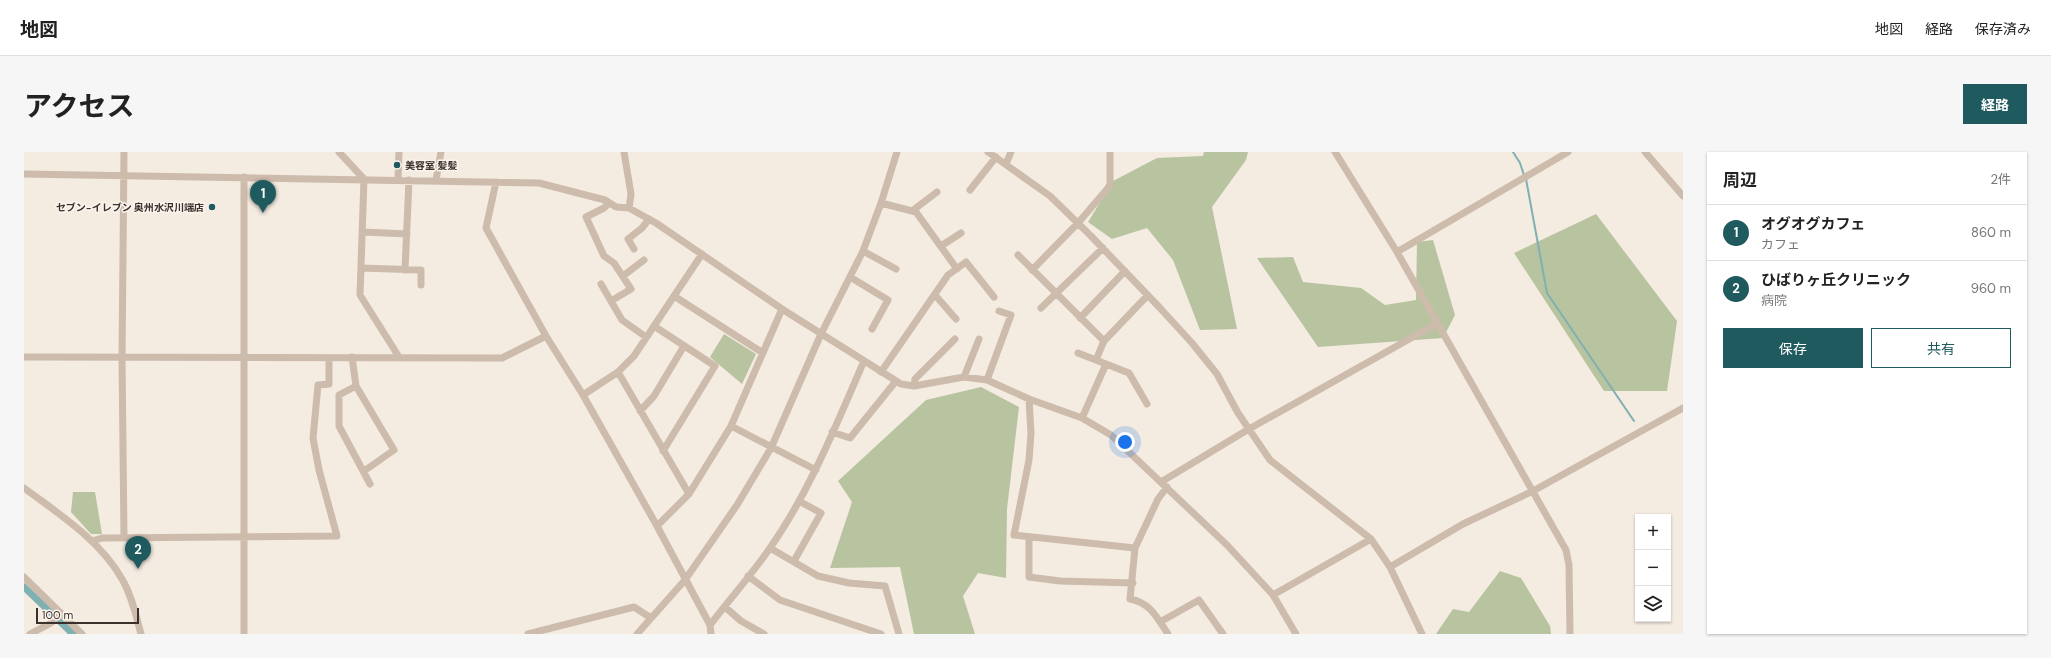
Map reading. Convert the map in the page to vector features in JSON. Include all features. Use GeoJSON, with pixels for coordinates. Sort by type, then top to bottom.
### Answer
{"type":"FeatureCollection","features":[{"type":"Feature","properties":{"kind":"street"},"geometry":{"type":"LineString","coordinates":[[124,152],[122,358],[124,538]]}},
{"type":"Feature","properties":{"kind":"street"},"geometry":{"type":"LineString","coordinates":[[339,152],[364,179],[360,295],[399,357]]}},
{"type":"Feature","properties":{"kind":"street"},"geometry":{"type":"LineString","coordinates":[[398,180],[399,152]]}},
{"type":"Feature","properties":{"kind":"street"},"geometry":{"type":"LineString","coordinates":[[436,180],[441,152]]}},
{"type":"Feature","properties":{"kind":"street"},"geometry":{"type":"LineString","coordinates":[[624,152],[631,194],[629,208]]}},
{"type":"Feature","properties":{"kind":"street"},"geometry":{"type":"LineString","coordinates":[[637,634],[685,580],[737,505],[771,448],[821,334],[863,251],[881,203],[896,152]]}},
{"type":"Feature","properties":{"kind":"street"},"geometry":{"type":"LineString","coordinates":[[988,152],[1050,196],[1103,248],[1192,343],[1217,374],[1249,429],[1270,460],[1371,538],[1390,567],[1422,634]]}},
{"type":"Feature","properties":{"kind":"street"},"geometry":{"type":"LineString","coordinates":[[1006,164],[1011,152]]}},
{"type":"Feature","properties":{"kind":"street"},"geometry":{"type":"LineString","coordinates":[[1032,270],[1078,223],[1110,184],[1110,152]]}},
{"type":"Feature","properties":{"kind":"street"},"geometry":{"type":"LineString","coordinates":[[1335,152],[1397,252],[1436,324],[1566,550],[1569,565],[1570,634]]}},
{"type":"Feature","properties":{"kind":"street"},"geometry":{"type":"LineString","coordinates":[[1397,252],[1568,152]]}},
{"type":"Feature","properties":{"kind":"street"},"geometry":{"type":"LineString","coordinates":[[1645,152],[1683,196]]}},
{"type":"Feature","properties":{"kind":"street"},"geometry":{"type":"LineString","coordinates":[[970,190],[996,157]]}},
{"type":"Feature","properties":{"kind":"street"},"geometry":{"type":"LineString","coordinates":[[24,174],[539,183],[579,192],[609,202],[616,207],[629,208],[649,219],[782,309],[901,384],[914,386],[964,377],[987,380],[1029,399],[1082,418],[1111,435],[1227,545],[1273,595],[1296,634]]}},
{"type":"Feature","properties":{"kind":"street"},"geometry":{"type":"LineString","coordinates":[[244,177],[244,634]]}},
{"type":"Feature","properties":{"kind":"street"},"geometry":{"type":"LineString","coordinates":[[404,270],[409,180]]}},
{"type":"Feature","properties":{"kind":"street"},"geometry":{"type":"LineString","coordinates":[[496,182],[486,228],[546,336],[583,395],[657,526],[710,625],[711,634]]}},
{"type":"Feature","properties":{"kind":"street"},"geometry":{"type":"LineString","coordinates":[[912,211],[937,192]]}},
{"type":"Feature","properties":{"kind":"street"},"geometry":{"type":"LineString","coordinates":[[609,202],[604,208],[586,217],[604,256],[614,263],[631,289],[611,301]]}},
{"type":"Feature","properties":{"kind":"street"},"geometry":{"type":"LineString","coordinates":[[881,203],[916,212],[957,268]]}},
{"type":"Feature","properties":{"kind":"street"},"geometry":{"type":"LineString","coordinates":[[634,249],[628,239],[642,228],[649,219]]}},
{"type":"Feature","properties":{"kind":"street"},"geometry":{"type":"LineString","coordinates":[[363,232],[407,234]]}},
{"type":"Feature","properties":{"kind":"street"},"geometry":{"type":"LineString","coordinates":[[941,246],[961,233]]}},
{"type":"Feature","properties":{"kind":"street"},"geometry":{"type":"LineString","coordinates":[[1041,308],[1103,248]]}},
{"type":"Feature","properties":{"kind":"street"},"geometry":{"type":"LineString","coordinates":[[863,251],[896,269]]}},
{"type":"Feature","properties":{"kind":"street"},"geometry":{"type":"LineString","coordinates":[[583,395],[618,372],[634,356],[702,254]]}},
{"type":"Feature","properties":{"kind":"street"},"geometry":{"type":"LineString","coordinates":[[1018,256],[1104,341]]}},
{"type":"Feature","properties":{"kind":"street"},"geometry":{"type":"LineString","coordinates":[[623,276],[644,260]]}},
{"type":"Feature","properties":{"kind":"street"},"geometry":{"type":"LineString","coordinates":[[881,372],[948,275],[966,262],[994,297]]}},
{"type":"Feature","properties":{"kind":"street"},"geometry":{"type":"LineString","coordinates":[[361,268],[421,270],[421,285]]}},
{"type":"Feature","properties":{"kind":"street"},"geometry":{"type":"LineString","coordinates":[[1080,318],[1124,271]]}},
{"type":"Feature","properties":{"kind":"street"},"geometry":{"type":"LineString","coordinates":[[850,277],[888,300],[872,329]]}},
{"type":"Feature","properties":{"kind":"street"},"geometry":{"type":"LineString","coordinates":[[601,284],[622,320],[646,337]]}},
{"type":"Feature","properties":{"kind":"street"},"geometry":{"type":"LineString","coordinates":[[935,295],[956,319]]}},
{"type":"Feature","properties":{"kind":"street"},"geometry":{"type":"LineString","coordinates":[[1096,360],[1104,341],[1148,295]]}},
{"type":"Feature","properties":{"kind":"street"},"geometry":{"type":"LineString","coordinates":[[674,296],[763,353]]}},
{"type":"Feature","properties":{"kind":"street"},"geometry":{"type":"LineString","coordinates":[[657,526],[689,494],[730,426],[782,309]]}},
{"type":"Feature","properties":{"kind":"street"},"geometry":{"type":"LineString","coordinates":[[987,380],[1011,315],[999,311]]}},
{"type":"Feature","properties":{"kind":"street"},"geometry":{"type":"LineString","coordinates":[[1161,482],[1249,429],[1436,324]]}},
{"type":"Feature","properties":{"kind":"street"},"geometry":{"type":"LineString","coordinates":[[654,326],[715,366],[663,451]]}},
{"type":"Feature","properties":{"kind":"street"},"geometry":{"type":"LineString","coordinates":[[24,357],[502,358],[546,336]]}},
{"type":"Feature","properties":{"kind":"street"},"geometry":{"type":"LineString","coordinates":[[914,386],[915,379],[955,339]]}},
{"type":"Feature","properties":{"kind":"street"},"geometry":{"type":"LineString","coordinates":[[964,377],[980,339]]}},
{"type":"Feature","properties":{"kind":"street"},"geometry":{"type":"LineString","coordinates":[[640,412],[654,396],[684,346]]}},
{"type":"Feature","properties":{"kind":"street"},"geometry":{"type":"LineString","coordinates":[[1078,353],[1129,373],[1147,404]]}},
{"type":"Feature","properties":{"kind":"street"},"geometry":{"type":"LineString","coordinates":[[92,541],[102,538],[244,538],[337,536],[319,470],[313,438],[318,385],[329,384],[329,358]]}},
{"type":"Feature","properties":{"kind":"street"},"geometry":{"type":"LineString","coordinates":[[352,358],[356,386],[394,450],[364,471]]}},
{"type":"Feature","properties":{"kind":"street"},"geometry":{"type":"LineString","coordinates":[[710,625],[770,548],[799,501],[816,470],[864,361]]}},
{"type":"Feature","properties":{"kind":"street"},"geometry":{"type":"LineString","coordinates":[[1082,418],[1106,364]]}},
{"type":"Feature","properties":{"kind":"street"},"geometry":{"type":"LineString","coordinates":[[618,372],[689,494]]}},
{"type":"Feature","properties":{"kind":"street"},"geometry":{"type":"LineString","coordinates":[[832,432],[850,438],[896,381]]}},
{"type":"Feature","properties":{"kind":"street"},"geometry":{"type":"LineString","coordinates":[[356,386],[339,396],[339,426],[370,484]]}},
{"type":"Feature","properties":{"kind":"street"},"geometry":{"type":"LineString","coordinates":[[1029,399],[1031,433],[1029,460],[1014,535],[1136,548]]}},
{"type":"Feature","properties":{"kind":"street"},"geometry":{"type":"LineString","coordinates":[[1390,567],[1463,524],[1533,491],[1683,408]]}},
{"type":"Feature","properties":{"kind":"street"},"geometry":{"type":"LineString","coordinates":[[730,426],[816,470]]}},
{"type":"Feature","properties":{"kind":"street"},"geometry":{"type":"LineString","coordinates":[[1167,487],[1158,499],[1133,555],[1133,583],[1130,599],[1141,601],[1152,609],[1168,634]]}},
{"type":"Feature","properties":{"kind":"street"},"geometry":{"type":"LineString","coordinates":[[24,488],[92,541],[111,562],[122,579],[130,597],[141,634]]}},
{"type":"Feature","properties":{"kind":"street"},"geometry":{"type":"LineString","coordinates":[[794,561],[821,513],[799,501]]}},
{"type":"Feature","properties":{"kind":"street"},"geometry":{"type":"LineString","coordinates":[[1029,537],[1029,577],[1060,581],[1133,583]]}},
{"type":"Feature","properties":{"kind":"street"},"geometry":{"type":"LineString","coordinates":[[1273,595],[1371,538]]}},
{"type":"Feature","properties":{"kind":"street"},"geometry":{"type":"LineString","coordinates":[[770,548],[818,576],[850,583],[885,586],[898,634]]}},
{"type":"Feature","properties":{"kind":"street"},"geometry":{"type":"LineString","coordinates":[[748,576],[780,600],[881,634]]}},
{"type":"Feature","properties":{"kind":"street"},"geometry":{"type":"LineString","coordinates":[[24,577],[82,634]]}},
{"type":"Feature","properties":{"kind":"street"},"geometry":{"type":"LineString","coordinates":[[1160,622],[1199,600],[1222,634]]}},
{"type":"Feature","properties":{"kind":"street"},"geometry":{"type":"LineString","coordinates":[[528,634],[634,606],[651,618]]}},
{"type":"Feature","properties":{"kind":"street"},"geometry":{"type":"LineString","coordinates":[[724,606],[741,621],[764,634]]}},
{"type":"Feature","properties":{"kind":"street"},"geometry":{"type":"LineString","coordinates":[[30,634],[52,622],[60,614]]}},
{"type":"Feature","properties":{"kind":"green space"},"geometry":{"type":"Polygon","coordinates":[[[1204,152],[1248,152],[1246,160],[1212,207],[1237,329],[1200,330],[1173,260],[1147,228],[1112,239],[1088,222],[1113,181],[1157,158],[1203,156],[1204,152]]]}},
{"type":"Feature","properties":{"kind":"green space"},"geometry":{"type":"Polygon","coordinates":[[[1596,214],[1677,321],[1667,391],[1604,391],[1514,253],[1596,214]]]}},
{"type":"Feature","properties":{"kind":"green space"},"geometry":{"type":"Polygon","coordinates":[[[1433,240],[1455,315],[1443,338],[1318,347],[1257,258],[1293,257],[1303,282],[1361,288],[1385,305],[1416,300],[1417,242],[1433,240]]]}},
{"type":"Feature","properties":{"kind":"green space"},"geometry":{"type":"Polygon","coordinates":[[[724,334],[756,354],[742,384],[710,357],[724,334]]]}},
{"type":"Feature","properties":{"kind":"green space"},"geometry":{"type":"Polygon","coordinates":[[[981,387],[1019,407],[1007,509],[1006,578],[978,573],[963,596],[975,634],[914,634],[900,567],[830,568],[852,502],[838,481],[926,400],[981,387]]]}},
{"type":"Feature","properties":{"kind":"green space"},"geometry":{"type":"Polygon","coordinates":[[[73,492],[95,492],[102,534],[91,534],[71,512],[73,492]]]}},
{"type":"Feature","properties":{"kind":"green space"},"geometry":{"type":"Polygon","coordinates":[[[1500,571],[1521,578],[1550,626],[1551,634],[1436,634],[1453,609],[1469,612],[1500,571]]]}},
{"type":"Feature","properties":{"kind":"waterway"},"geometry":{"type":"LineString","coordinates":[[1513,152],[1520,163],[1524,175]]}},
{"type":"Feature","properties":{"kind":"waterway"},"geometry":{"type":"LineString","coordinates":[[1526,179],[1547,293],[1634,421]]}},
{"type":"Feature","properties":{"kind":"waterway"},"geometry":{"type":"LineString","coordinates":[[24,587],[73,634]]}},
{"type":"Feature","properties":{"kind":"place","name":"美容室 髪髪"},"geometry":{"type":"Point","coordinates":[397,165]}},
{"type":"Feature","properties":{"kind":"place","name":"セブン-イレブン 奥州水沢川端店"},"geometry":{"type":"Point","coordinates":[212,207]}},
{"type":"Feature","properties":{"kind":"place","name":"オグオグカフェ"},"geometry":{"type":"Point","coordinates":[263,213]}},
{"type":"Feature","properties":{"kind":"place","name":"ひばりヶ丘クリニック"},"geometry":{"type":"Point","coordinates":[138,569]}}]}
